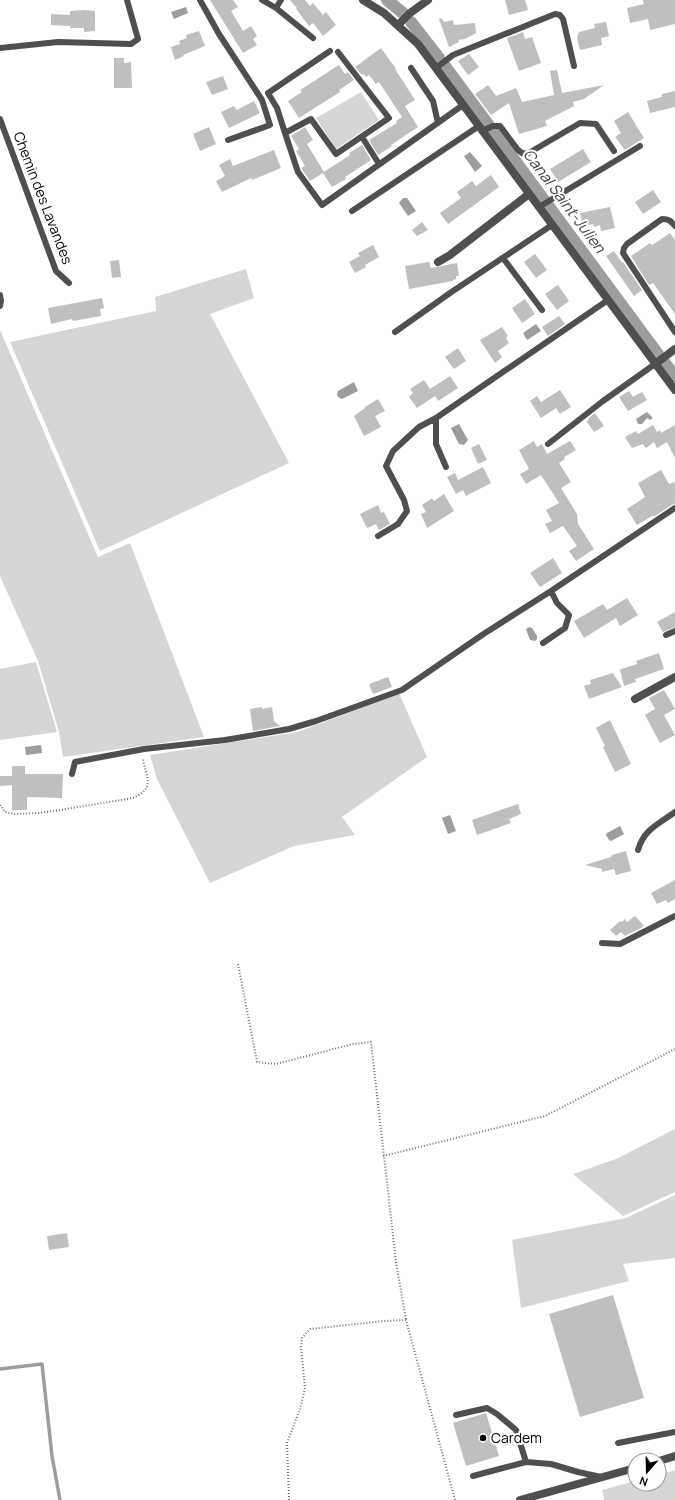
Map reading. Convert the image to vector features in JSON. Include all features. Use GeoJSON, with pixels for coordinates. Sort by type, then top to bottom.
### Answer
{"type":"FeatureCollection","features":[{"type":"Feature","properties":{"kind":"street"},"geometry":{"type":"LineString","coordinates":[[363,0],[400,23],[437,67],[463,105],[529,194],[541,206],[552,224],[608,300],[657,362],[675,390]]}},
{"type":"Feature","properties":{"kind":"street"},"geometry":{"type":"LineString","coordinates":[[400,23],[410,13],[428,0]]}},
{"type":"Feature","properties":{"kind":"street"},"geometry":{"type":"LineString","coordinates":[[438,262],[450,255],[529,194]]}},
{"type":"Feature","properties":{"kind":"street"},"geometry":{"type":"LineString","coordinates":[[657,362],[675,349]]}},
{"type":"Feature","properties":{"kind":"street"},"geometry":{"type":"LineString","coordinates":[[635,699],[675,677]]}},
{"type":"Feature","properties":{"kind":"street"},"geometry":{"type":"LineString","coordinates":[[520,1500],[627,1470]]}},
{"type":"Feature","properties":{"kind":"lane"},"geometry":{"type":"LineString","coordinates":[[0,48],[58,42],[131,44],[138,39],[128,0]]}},
{"type":"Feature","properties":{"kind":"lane"},"geometry":{"type":"LineString","coordinates":[[200,0],[219,34],[262,100],[270,125],[228,140]]}},
{"type":"Feature","properties":{"kind":"lane"},"geometry":{"type":"LineString","coordinates":[[262,0],[276,8],[312,38]]}},
{"type":"Feature","properties":{"kind":"lane"},"geometry":{"type":"LineString","coordinates":[[276,8],[281,0]]}},
{"type":"Feature","properties":{"kind":"lane"},"geometry":{"type":"LineString","coordinates":[[437,67],[447,58],[555,14],[560,15],[563,19],[574,66]]}},
{"type":"Feature","properties":{"kind":"lane"},"geometry":{"type":"LineString","coordinates":[[330,51],[268,93],[277,108],[298,172],[322,205],[463,105]]}},
{"type":"Feature","properties":{"kind":"lane"},"geometry":{"type":"LineString","coordinates":[[285,133],[311,119],[336,154],[389,118],[338,52]]}},
{"type":"Feature","properties":{"kind":"lane"},"geometry":{"type":"LineString","coordinates":[[411,68],[433,100],[438,123]]}},
{"type":"Feature","properties":{"kind":"lane","name":"Chemin des Lavandes"},"geometry":{"type":"LineString","coordinates":[[0,119],[56,271],[69,283]]}},
{"type":"Feature","properties":{"kind":"lane"},"geometry":{"type":"LineString","coordinates":[[352,211],[482,129],[493,126],[500,126],[518,150],[527,154],[580,123],[596,124],[614,151]]}},
{"type":"Feature","properties":{"kind":"lane"},"geometry":{"type":"LineString","coordinates":[[362,137],[379,164]]}},
{"type":"Feature","properties":{"kind":"lane"},"geometry":{"type":"LineString","coordinates":[[541,206],[640,146]]}},
{"type":"Feature","properties":{"kind":"lane"},"geometry":{"type":"LineString","coordinates":[[675,226],[672,221],[662,219],[627,244],[623,253],[675,332]]}},
{"type":"Feature","properties":{"kind":"lane"},"geometry":{"type":"LineString","coordinates":[[395,332],[552,224]]}},
{"type":"Feature","properties":{"kind":"lane"},"geometry":{"type":"LineString","coordinates":[[503,258],[542,310]]}},
{"type":"Feature","properties":{"kind":"lane"},"geometry":{"type":"LineString","coordinates":[[0,295],[0,306]]}},
{"type":"Feature","properties":{"kind":"lane"},"geometry":{"type":"LineString","coordinates":[[378,536],[398,524],[407,511],[404,500],[386,466],[393,451],[419,427],[436,418],[608,300]]}},
{"type":"Feature","properties":{"kind":"lane"},"geometry":{"type":"LineString","coordinates":[[548,444],[603,401],[657,362]]}},
{"type":"Feature","properties":{"kind":"lane"},"geometry":{"type":"LineString","coordinates":[[436,418],[436,444],[446,467]]}},
{"type":"Feature","properties":{"kind":"lane"},"geometry":{"type":"LineString","coordinates":[[72,774],[75,762],[144,748],[225,740],[289,730],[402,690],[482,635],[675,508]]}},
{"type":"Feature","properties":{"kind":"lane"},"geometry":{"type":"LineString","coordinates":[[544,643],[565,628],[569,615],[557,603],[551,591]]}},
{"type":"Feature","properties":{"kind":"lane"},"geometry":{"type":"LineString","coordinates":[[666,635],[675,631]]}},
{"type":"Feature","properties":{"kind":"lane"},"geometry":{"type":"LineString","coordinates":[[638,850],[641,840],[650,829],[675,812]]}},
{"type":"Feature","properties":{"kind":"lane"},"geometry":{"type":"LineString","coordinates":[[602,943],[620,944],[675,916]]}},
{"type":"Feature","properties":{"kind":"lane"},"geometry":{"type":"LineString","coordinates":[[456,1415],[487,1408],[497,1414],[516,1430],[526,1462]]}},
{"type":"Feature","properties":{"kind":"lane"},"geometry":{"type":"LineString","coordinates":[[618,1443],[675,1432]]}},
{"type":"Feature","properties":{"kind":"lane"},"geometry":{"type":"LineString","coordinates":[[473,1476],[526,1462],[551,1464],[601,1477]]}},
{"type":"Feature","properties":{"kind":"path"},"geometry":{"type":"LineString","coordinates":[[0,806],[5,812],[15,814],[39,813],[54,812],[133,798],[142,793],[147,786],[148,780],[142,756],[144,748]]}},
{"type":"Feature","properties":{"kind":"path"},"geometry":{"type":"LineString","coordinates":[[238,964],[257,1062],[276,1064],[353,1044],[371,1042],[396,1262],[406,1320],[455,1500]]}},
{"type":"Feature","properties":{"kind":"path"},"geometry":{"type":"LineString","coordinates":[[383,1156],[545,1116],[675,1049]]}},
{"type":"Feature","properties":{"kind":"path"},"geometry":{"type":"LineString","coordinates":[[289,1500],[286,1443],[300,1409],[305,1388],[301,1347],[302,1338],[310,1329],[406,1320]]}},
{"type":"Feature","properties":{"kind":"shaded area"},"geometry":{"type":"Polygon","coordinates":[[[186,7],[188,13],[174,19],[171,12],[186,7]]]}},
{"type":"Feature","properties":{"kind":"shaded area"},"geometry":{"type":"Polygon","coordinates":[[[361,92],[379,120],[336,149],[316,118],[361,92]]]}},
{"type":"Feature","properties":{"kind":"shaded area"},"geometry":{"type":"Polygon","coordinates":[[[470,152],[482,166],[475,172],[464,156],[470,152]]]}},
{"type":"Feature","properties":{"kind":"shaded area"},"geometry":{"type":"Polygon","coordinates":[[[404,198],[407,198],[416,211],[408,216],[399,203],[404,198]]]}},
{"type":"Feature","properties":{"kind":"shaded area"},"geometry":{"type":"Polygon","coordinates":[[[246,269],[254,298],[210,314],[289,463],[100,551],[10,342],[156,311],[155,297],[246,269]]]}},
{"type":"Feature","properties":{"kind":"shaded area"},"geometry":{"type":"Polygon","coordinates":[[[536,324],[541,331],[527,340],[523,333],[536,324]]]}},
{"type":"Feature","properties":{"kind":"shaded area"},"geometry":{"type":"Polygon","coordinates":[[[0,330],[98,557],[130,543],[204,737],[63,757],[59,732],[38,661],[0,576],[0,330]]]}},
{"type":"Feature","properties":{"kind":"shaded area"},"geometry":{"type":"Polygon","coordinates":[[[354,382],[358,391],[342,399],[338,397],[338,391],[354,382]]]}},
{"type":"Feature","properties":{"kind":"shaded area"},"geometry":{"type":"Polygon","coordinates":[[[647,412],[653,418],[650,420],[647,418],[642,424],[638,424],[636,419],[647,412]]]}},
{"type":"Feature","properties":{"kind":"shaded area"},"geometry":{"type":"Polygon","coordinates":[[[459,424],[468,440],[464,445],[459,444],[451,428],[459,424]]]}},
{"type":"Feature","properties":{"kind":"shaded area"},"geometry":{"type":"Polygon","coordinates":[[[529,627],[532,628],[537,636],[535,641],[530,640],[526,629],[529,627]]]}},
{"type":"Feature","properties":{"kind":"shaded area"},"geometry":{"type":"Polygon","coordinates":[[[36,662],[57,732],[0,740],[0,669],[36,662]]]}},
{"type":"Feature","properties":{"kind":"shaded area"},"geometry":{"type":"Polygon","coordinates":[[[399,693],[427,757],[342,817],[355,835],[294,846],[210,883],[157,779],[150,755],[298,732],[399,693]]]}},
{"type":"Feature","properties":{"kind":"shaded area"},"geometry":{"type":"Polygon","coordinates":[[[41,745],[42,753],[26,755],[25,747],[41,745]]]}},
{"type":"Feature","properties":{"kind":"shaded area"},"geometry":{"type":"Polygon","coordinates":[[[450,815],[456,831],[448,834],[442,818],[450,815]]]}},
{"type":"Feature","properties":{"kind":"shaded area"},"geometry":{"type":"Polygon","coordinates":[[[620,826],[624,834],[611,841],[609,840],[606,835],[607,833],[620,826]]]}},
{"type":"Feature","properties":{"kind":"shaded area"},"geometry":{"type":"Polygon","coordinates":[[[675,1129],[675,1192],[623,1216],[573,1174],[616,1159],[675,1129]]]}},
{"type":"Feature","properties":{"kind":"shaded area"},"geometry":{"type":"Polygon","coordinates":[[[675,1195],[675,1258],[623,1264],[629,1281],[521,1308],[512,1240],[626,1218],[675,1195]]]}},
{"type":"Feature","properties":{"kind":"shaded area"},"geometry":{"type":"Polygon","coordinates":[[[675,1470],[675,1500],[604,1500],[602,1490],[627,1483],[627,1492],[667,1492],[667,1472],[675,1470]]]}},
{"type":"Feature","properties":{"kind":"building"},"geometry":{"type":"Polygon","coordinates":[[[210,0],[233,0],[238,7],[231,11],[243,31],[251,26],[257,36],[253,39],[257,45],[243,53],[210,0]]]}},
{"type":"Feature","properties":{"kind":"building"},"geometry":{"type":"Polygon","coordinates":[[[290,0],[305,0],[310,6],[313,3],[323,15],[326,12],[336,25],[323,36],[313,23],[309,26],[290,0]]]}},
{"type":"Feature","properties":{"kind":"building"},"geometry":{"type":"Polygon","coordinates":[[[505,0],[525,0],[528,10],[509,15],[505,0]]]}},
{"type":"Feature","properties":{"kind":"building"},"geometry":{"type":"Polygon","coordinates":[[[643,0],[675,0],[675,24],[650,30],[648,19],[630,23],[627,8],[644,4],[643,0]]]}},
{"type":"Feature","properties":{"kind":"building"},"geometry":{"type":"Polygon","coordinates":[[[70,11],[95,11],[95,31],[84,32],[84,28],[70,28],[70,26],[51,25],[51,14],[70,15],[70,11]]]}},
{"type":"Feature","properties":{"kind":"building"},"geometry":{"type":"Polygon","coordinates":[[[441,18],[444,22],[453,20],[454,25],[475,23],[476,33],[465,39],[458,40],[459,42],[449,47],[439,19],[441,18]]]}},
{"type":"Feature","properties":{"kind":"building"},"geometry":{"type":"Polygon","coordinates":[[[606,22],[609,36],[601,38],[602,45],[580,50],[577,38],[579,32],[595,28],[594,24],[606,22]]]}},
{"type":"Feature","properties":{"kind":"building"},"geometry":{"type":"Polygon","coordinates":[[[199,31],[205,46],[175,60],[171,47],[180,44],[179,41],[187,38],[186,35],[199,31]]]}},
{"type":"Feature","properties":{"kind":"building"},"geometry":{"type":"Polygon","coordinates":[[[523,32],[525,39],[532,37],[541,63],[519,71],[507,38],[523,32]]]}},
{"type":"Feature","properties":{"kind":"building"},"geometry":{"type":"Polygon","coordinates":[[[381,48],[415,100],[405,106],[418,127],[378,155],[369,140],[397,123],[396,121],[402,117],[379,82],[376,84],[369,75],[366,77],[364,74],[362,75],[355,67],[381,48]]]}},
{"type":"Feature","properties":{"kind":"building"},"geometry":{"type":"Polygon","coordinates":[[[469,54],[479,67],[468,75],[458,61],[469,54]]]}},
{"type":"Feature","properties":{"kind":"building"},"geometry":{"type":"Polygon","coordinates":[[[114,58],[124,58],[124,63],[131,62],[132,88],[114,88],[114,58]]]}},
{"type":"Feature","properties":{"kind":"building"},"geometry":{"type":"Polygon","coordinates":[[[339,65],[345,74],[348,72],[354,80],[339,90],[340,92],[299,118],[288,101],[302,92],[300,90],[339,65]]]}},
{"type":"Feature","properties":{"kind":"building"},"geometry":{"type":"Polygon","coordinates":[[[557,70],[562,93],[604,85],[584,99],[573,102],[574,106],[545,121],[547,126],[519,134],[509,103],[491,115],[475,94],[488,85],[496,96],[516,88],[522,102],[554,95],[550,71],[557,70]]]}},
{"type":"Feature","properties":{"kind":"building"},"geometry":{"type":"Polygon","coordinates":[[[223,76],[228,89],[212,95],[206,82],[223,76]]]}},
{"type":"Feature","properties":{"kind":"building"},"geometry":{"type":"Polygon","coordinates":[[[675,91],[675,107],[650,113],[647,101],[662,97],[662,94],[675,91]]]}},
{"type":"Feature","properties":{"kind":"building"},"geometry":{"type":"Polygon","coordinates":[[[254,101],[260,113],[229,128],[221,112],[234,106],[237,110],[254,101]]]}},
{"type":"Feature","properties":{"kind":"building"},"geometry":{"type":"Polygon","coordinates":[[[628,112],[644,138],[625,150],[615,137],[621,133],[614,121],[628,112]]]}},
{"type":"Feature","properties":{"kind":"building"},"geometry":{"type":"Polygon","coordinates":[[[209,127],[216,144],[200,151],[193,134],[209,127]]]}},
{"type":"Feature","properties":{"kind":"building"},"geometry":{"type":"Polygon","coordinates":[[[305,127],[313,140],[307,144],[324,172],[350,155],[349,153],[362,145],[371,160],[345,177],[346,179],[332,187],[323,173],[310,181],[301,168],[305,166],[296,151],[299,149],[291,136],[305,127]]]}},
{"type":"Feature","properties":{"kind":"building"},"geometry":{"type":"Polygon","coordinates":[[[583,149],[591,162],[558,182],[550,169],[583,149]]]}},
{"type":"Feature","properties":{"kind":"building"},"geometry":{"type":"Polygon","coordinates":[[[274,150],[281,168],[252,180],[251,178],[222,192],[216,181],[225,176],[219,165],[230,159],[233,166],[274,150]]]}},
{"type":"Feature","properties":{"kind":"building"},"geometry":{"type":"Polygon","coordinates":[[[491,175],[499,187],[448,224],[440,213],[461,198],[457,192],[472,181],[476,186],[491,175]]]}},
{"type":"Feature","properties":{"kind":"building"},"geometry":{"type":"Polygon","coordinates":[[[653,190],[661,202],[643,214],[635,202],[653,190]]]}},
{"type":"Feature","properties":{"kind":"building"},"geometry":{"type":"Polygon","coordinates":[[[610,207],[615,228],[601,231],[600,225],[594,227],[593,224],[583,226],[580,213],[610,207]]]}},
{"type":"Feature","properties":{"kind":"building"},"geometry":{"type":"Polygon","coordinates":[[[422,222],[428,230],[417,236],[412,230],[422,222]]]}},
{"type":"Feature","properties":{"kind":"building"},"geometry":{"type":"Polygon","coordinates":[[[670,233],[675,240],[675,314],[653,283],[649,285],[631,256],[650,243],[652,245],[670,233]]]}},
{"type":"Feature","properties":{"kind":"building"},"geometry":{"type":"Polygon","coordinates":[[[373,245],[379,257],[355,273],[349,262],[360,256],[358,253],[373,245]]]}},
{"type":"Feature","properties":{"kind":"building"},"geometry":{"type":"Polygon","coordinates":[[[614,251],[642,290],[634,296],[606,256],[614,251]]]}},
{"type":"Feature","properties":{"kind":"building"},"geometry":{"type":"Polygon","coordinates":[[[535,254],[547,270],[536,278],[524,262],[535,254]]]}},
{"type":"Feature","properties":{"kind":"building"},"geometry":{"type":"Polygon","coordinates":[[[119,260],[121,277],[112,278],[110,261],[119,260]]]}},
{"type":"Feature","properties":{"kind":"building"},"geometry":{"type":"Polygon","coordinates":[[[429,262],[431,268],[457,263],[459,276],[456,276],[456,279],[453,281],[409,289],[405,266],[429,262]]]}},
{"type":"Feature","properties":{"kind":"building"},"geometry":{"type":"Polygon","coordinates":[[[558,285],[569,301],[557,310],[545,294],[558,285]]]}},
{"type":"Feature","properties":{"kind":"building"},"geometry":{"type":"Polygon","coordinates":[[[102,298],[104,308],[100,309],[101,316],[73,321],[72,319],[51,324],[48,308],[102,298]]]}},
{"type":"Feature","properties":{"kind":"building"},"geometry":{"type":"Polygon","coordinates":[[[525,299],[535,314],[522,323],[512,308],[525,299]]]}},
{"type":"Feature","properties":{"kind":"building"},"geometry":{"type":"Polygon","coordinates":[[[559,316],[565,324],[548,336],[542,327],[559,316]]]}},
{"type":"Feature","properties":{"kind":"building"},"geometry":{"type":"Polygon","coordinates":[[[502,327],[508,336],[506,338],[509,343],[498,351],[502,357],[495,363],[480,340],[502,327]]]}},
{"type":"Feature","properties":{"kind":"building"},"geometry":{"type":"Polygon","coordinates":[[[458,348],[466,361],[454,369],[445,357],[458,348]]]}},
{"type":"Feature","properties":{"kind":"building"},"geometry":{"type":"Polygon","coordinates":[[[450,376],[458,388],[438,401],[435,396],[417,408],[409,397],[413,393],[410,389],[424,380],[430,389],[450,376]]]}},
{"type":"Feature","properties":{"kind":"building"},"geometry":{"type":"Polygon","coordinates":[[[560,390],[571,407],[560,414],[556,408],[541,418],[530,401],[537,396],[541,402],[560,390]]]}},
{"type":"Feature","properties":{"kind":"building"},"geometry":{"type":"Polygon","coordinates":[[[629,391],[633,397],[642,392],[647,400],[628,411],[619,397],[629,391]]]}},
{"type":"Feature","properties":{"kind":"building"},"geometry":{"type":"Polygon","coordinates":[[[378,399],[385,411],[375,416],[381,427],[364,436],[354,416],[378,399]]]}},
{"type":"Feature","properties":{"kind":"building"},"geometry":{"type":"Polygon","coordinates":[[[595,413],[604,426],[594,432],[587,422],[595,413]]]}},
{"type":"Feature","properties":{"kind":"building"},"geometry":{"type":"Polygon","coordinates":[[[653,425],[657,432],[660,430],[661,433],[675,425],[675,458],[667,442],[657,448],[654,442],[646,448],[643,444],[632,448],[625,437],[636,431],[638,434],[653,425]]]}},
{"type":"Feature","properties":{"kind":"building"},"geometry":{"type":"Polygon","coordinates":[[[534,441],[537,447],[542,444],[547,454],[570,441],[576,450],[564,457],[565,459],[559,463],[571,482],[561,488],[577,514],[578,524],[594,549],[576,561],[569,551],[577,546],[563,526],[550,533],[545,524],[552,521],[546,510],[559,503],[541,475],[526,484],[520,474],[529,469],[519,450],[534,441]]]}},
{"type":"Feature","properties":{"kind":"building"},"geometry":{"type":"Polygon","coordinates":[[[479,444],[487,460],[478,464],[471,448],[479,444]]]}},
{"type":"Feature","properties":{"kind":"building"},"geometry":{"type":"Polygon","coordinates":[[[483,467],[491,483],[466,496],[463,490],[456,494],[447,477],[455,473],[458,480],[483,467]]]}},
{"type":"Feature","properties":{"kind":"building"},"geometry":{"type":"Polygon","coordinates":[[[661,470],[669,484],[675,482],[675,503],[655,516],[652,516],[637,525],[627,509],[645,497],[638,483],[661,470]]]}},
{"type":"Feature","properties":{"kind":"building"},"geometry":{"type":"Polygon","coordinates":[[[444,494],[454,511],[427,528],[421,514],[426,512],[422,505],[432,498],[434,501],[444,494]]]}},
{"type":"Feature","properties":{"kind":"building"},"geometry":{"type":"Polygon","coordinates":[[[378,505],[381,513],[384,512],[390,524],[379,530],[376,524],[367,528],[360,514],[378,505]]]}},
{"type":"Feature","properties":{"kind":"building"},"geometry":{"type":"Polygon","coordinates":[[[553,558],[562,573],[540,587],[530,573],[553,558]]]}},
{"type":"Feature","properties":{"kind":"building"},"geometry":{"type":"Polygon","coordinates":[[[627,598],[638,615],[620,626],[616,618],[584,638],[574,621],[603,604],[607,610],[627,598]]]}},
{"type":"Feature","properties":{"kind":"building"},"geometry":{"type":"Polygon","coordinates":[[[675,612],[675,627],[663,632],[657,622],[675,612]]]}},
{"type":"Feature","properties":{"kind":"building"},"geometry":{"type":"Polygon","coordinates":[[[659,653],[664,669],[635,679],[636,682],[624,686],[621,669],[637,664],[636,661],[659,653]]]}},
{"type":"Feature","properties":{"kind":"building"},"geometry":{"type":"Polygon","coordinates":[[[613,673],[622,687],[589,699],[584,686],[591,684],[590,680],[613,673]]]}},
{"type":"Feature","properties":{"kind":"building"},"geometry":{"type":"Polygon","coordinates":[[[388,677],[392,687],[373,694],[369,684],[388,677]]]}},
{"type":"Feature","properties":{"kind":"building"},"geometry":{"type":"Polygon","coordinates":[[[664,690],[675,709],[664,715],[675,735],[660,743],[645,715],[655,709],[649,698],[664,690]]]}},
{"type":"Feature","properties":{"kind":"building"},"geometry":{"type":"Polygon","coordinates":[[[262,707],[262,709],[272,707],[274,721],[280,726],[253,731],[250,709],[262,707]]]}},
{"type":"Feature","properties":{"kind":"building"},"geometry":{"type":"Polygon","coordinates":[[[610,720],[631,764],[615,772],[596,728],[610,720]]]}},
{"type":"Feature","properties":{"kind":"building"},"geometry":{"type":"Polygon","coordinates":[[[12,766],[25,766],[25,774],[63,774],[62,798],[27,797],[27,810],[12,810],[12,785],[0,786],[0,776],[12,776],[12,766]]]}},
{"type":"Feature","properties":{"kind":"building"},"geometry":{"type":"Polygon","coordinates":[[[518,804],[521,814],[509,819],[511,823],[477,835],[472,820],[518,804]]]}},
{"type":"Feature","properties":{"kind":"building"},"geometry":{"type":"Polygon","coordinates":[[[626,851],[631,871],[616,875],[614,869],[602,872],[602,869],[585,865],[611,857],[612,855],[626,851]]]}},
{"type":"Feature","properties":{"kind":"building"},"geometry":{"type":"Polygon","coordinates":[[[675,880],[675,899],[668,903],[666,900],[657,904],[651,893],[675,880]]]}},
{"type":"Feature","properties":{"kind":"building"},"geometry":{"type":"Polygon","coordinates":[[[635,916],[644,926],[625,936],[621,932],[616,936],[610,930],[620,921],[622,922],[625,919],[627,922],[635,916]]]}},
{"type":"Feature","properties":{"kind":"building"},"geometry":{"type":"Polygon","coordinates":[[[67,1233],[69,1247],[49,1250],[47,1236],[67,1233]]]}},
{"type":"Feature","properties":{"kind":"building"},"geometry":{"type":"Polygon","coordinates":[[[613,1295],[644,1398],[580,1417],[549,1314],[613,1295]]]}},
{"type":"Feature","properties":{"kind":"building"},"geometry":{"type":"Polygon","coordinates":[[[486,1413],[499,1456],[466,1466],[453,1423],[486,1413]]]}},
{"type":"Feature","properties":{"kind":"waterway","name":"Canal Saint-Julien"},"geometry":{"type":"LineString","coordinates":[[387,0],[403,13]]}},
{"type":"Feature","properties":{"kind":"waterway","name":"Canal Saint-Julien"},"geometry":{"type":"LineString","coordinates":[[411,22],[439,58]]}},
{"type":"Feature","properties":{"kind":"waterway","name":"Canal Saint-Julien"},"geometry":{"type":"LineString","coordinates":[[445,66],[658,354]]}},
{"type":"Feature","properties":{"kind":"waterway","name":"Canal Saint-Julien"},"geometry":{"type":"LineString","coordinates":[[664,362],[675,376]]}},
{"type":"Feature","properties":{"kind":"waterway"},"geometry":{"type":"LineString","coordinates":[[0,1369],[42,1364],[52,1456],[60,1500]]}},
{"type":"Feature","properties":{"kind":"place","name":"Cardem"},"geometry":{"type":"Point","coordinates":[483,1438]}}]}
